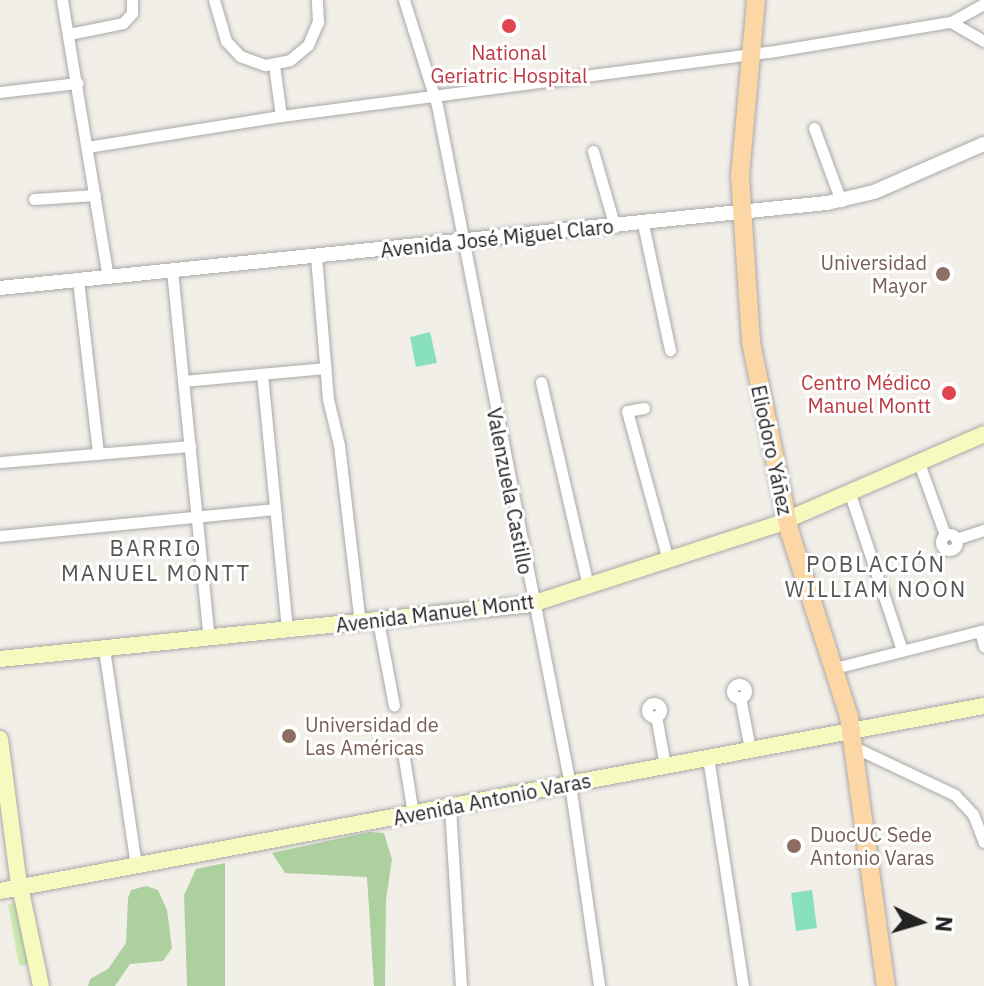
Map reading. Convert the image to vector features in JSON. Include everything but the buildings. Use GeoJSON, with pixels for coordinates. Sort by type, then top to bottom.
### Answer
{"type":"FeatureCollection","features":[{"type":"Feature","properties":{"kind":"main road","name":"Eliodoro Yáñez"},"geometry":{"type":"LineString","coordinates":[[756,0],[748,55],[740,214],[751,342],[787,520],[835,668],[853,739],[886,986]]}},
{"type":"Feature","properties":{"kind":"main road","name":"Avenida Manuel Montt"},"geometry":{"type":"LineString","coordinates":[[0,659],[532,604],[787,520],[984,434]]}},
{"type":"Feature","properties":{"kind":"main road","name":"Avenida Antonio Varas"},"geometry":{"type":"LineString","coordinates":[[0,891],[750,749],[853,739],[984,706]]}},
{"type":"Feature","properties":{"kind":"main road"},"geometry":{"type":"LineString","coordinates":[[0,739],[20,887],[41,986]]}},
{"type":"Feature","properties":{"kind":"street"},"geometry":{"type":"LineString","coordinates":[[62,0],[108,277]]}},
{"type":"Feature","properties":{"kind":"street"},"geometry":{"type":"LineString","coordinates":[[69,34],[123,23],[132,13],[132,0]]}},
{"type":"Feature","properties":{"kind":"street"},"geometry":{"type":"LineString","coordinates":[[214,0],[222,34],[232,49],[248,60],[274,65],[297,56],[311,41],[318,22],[317,0]]}},
{"type":"Feature","properties":{"kind":"street","name":"Valenzuela Castillo"},"geometry":{"type":"LineString","coordinates":[[404,0],[434,96],[570,784],[599,986]]}},
{"type":"Feature","properties":{"kind":"street"},"geometry":{"type":"LineString","coordinates":[[87,147],[281,116],[748,55],[951,22],[984,4]]}},
{"type":"Feature","properties":{"kind":"street"},"geometry":{"type":"LineString","coordinates":[[951,22],[984,41]]}},
{"type":"Feature","properties":{"kind":"street"},"geometry":{"type":"LineString","coordinates":[[274,65],[281,116]]}},
{"type":"Feature","properties":{"kind":"street"},"geometry":{"type":"LineString","coordinates":[[0,92],[77,83]]}},
{"type":"Feature","properties":{"kind":"street"},"geometry":{"type":"LineString","coordinates":[[814,128],[841,201]]}},
{"type":"Feature","properties":{"kind":"street","name":"Avenida José Miguel Claro"},"geometry":{"type":"LineString","coordinates":[[0,288],[463,243],[841,201],[984,144]]}},
{"type":"Feature","properties":{"kind":"street"},"geometry":{"type":"LineString","coordinates":[[593,151],[615,227]]}},
{"type":"Feature","properties":{"kind":"street"},"geometry":{"type":"LineString","coordinates":[[34,199],[95,195]]}},
{"type":"Feature","properties":{"kind":"street"},"geometry":{"type":"LineString","coordinates":[[643,224],[670,350]]}},
{"type":"Feature","properties":{"kind":"street"},"geometry":{"type":"LineString","coordinates":[[316,256],[325,368],[360,623]]}},
{"type":"Feature","properties":{"kind":"street"},"geometry":{"type":"LineString","coordinates":[[172,270],[209,638]]}},
{"type":"Feature","properties":{"kind":"street"},"geometry":{"type":"LineString","coordinates":[[78,280],[98,454]]}},
{"type":"Feature","properties":{"kind":"street"},"geometry":{"type":"LineString","coordinates":[[183,381],[325,368]]}},
{"type":"Feature","properties":{"kind":"street"},"geometry":{"type":"LineString","coordinates":[[262,374],[287,630]]}},
{"type":"Feature","properties":{"kind":"street"},"geometry":{"type":"LineString","coordinates":[[541,382],[588,586]]}},
{"type":"Feature","properties":{"kind":"street"},"geometry":{"type":"LineString","coordinates":[[644,408],[627,411],[668,560]]}},
{"type":"Feature","properties":{"kind":"street"},"geometry":{"type":"LineString","coordinates":[[0,462],[190,446]]}},
{"type":"Feature","properties":{"kind":"street"},"geometry":{"type":"LineString","coordinates":[[919,463],[951,537],[984,530]]}},
{"type":"Feature","properties":{"kind":"street"},"geometry":{"type":"LineString","coordinates":[[850,494],[902,650]]}},
{"type":"Feature","properties":{"kind":"street"},"geometry":{"type":"LineString","coordinates":[[0,536],[275,509]]}},
{"type":"Feature","properties":{"kind":"street"},"geometry":{"type":"LineString","coordinates":[[378,621],[394,706]]}},
{"type":"Feature","properties":{"kind":"street"},"geometry":{"type":"LineString","coordinates":[[835,668],[982,630],[984,646]]}},
{"type":"Feature","properties":{"kind":"street"},"geometry":{"type":"LineString","coordinates":[[104,649],[136,866]]}},
{"type":"Feature","properties":{"kind":"street"},"geometry":{"type":"LineString","coordinates":[[740,697],[750,749]]}},
{"type":"Feature","properties":{"kind":"street"},"geometry":{"type":"LineString","coordinates":[[656,716],[665,765]]}},
{"type":"Feature","properties":{"kind":"street"},"geometry":{"type":"LineString","coordinates":[[853,739],[955,795],[973,814],[984,842]]}},
{"type":"Feature","properties":{"kind":"street"},"geometry":{"type":"LineString","coordinates":[[403,752],[413,814]]}},
{"type":"Feature","properties":{"kind":"street"},"geometry":{"type":"LineString","coordinates":[[708,757],[743,986]]}},
{"type":"Feature","properties":{"kind":"street"},"geometry":{"type":"LineString","coordinates":[[450,807],[461,986]]}},
{"type":"Feature","properties":{"kind":"green space"},"geometry":{"type":"Polygon","coordinates":[[[430,332],[437,363],[416,367],[410,337],[430,332]]]}},
{"type":"Feature","properties":{"kind":"green space"},"geometry":{"type":"Polygon","coordinates":[[[369,832],[384,833],[392,859],[386,900],[385,986],[374,986],[367,877],[285,873],[272,853],[369,832]]]}},
{"type":"Feature","properties":{"kind":"green space"},"geometry":{"type":"Polygon","coordinates":[[[225,863],[225,986],[187,986],[184,895],[196,869],[225,863]]]}},
{"type":"Feature","properties":{"kind":"green space"},"geometry":{"type":"Polygon","coordinates":[[[146,886],[158,890],[167,910],[172,948],[163,961],[130,964],[115,986],[88,986],[90,979],[108,969],[126,943],[128,898],[131,890],[146,886]]]}},
{"type":"Feature","properties":{"kind":"green space"},"geometry":{"type":"Polygon","coordinates":[[[812,890],[817,928],[796,931],[791,893],[812,890]]]}},
{"type":"Feature","properties":{"kind":"green space"},"geometry":{"type":"Polygon","coordinates":[[[16,903],[30,964],[19,966],[8,904],[16,903]]]}},
{"type":"Feature","properties":{"kind":"place","name":"National Geriatric Hospital"},"geometry":{"type":"Point","coordinates":[509,26]}},
{"type":"Feature","properties":{"kind":"place","name":"Universidad Mayor"},"geometry":{"type":"Point","coordinates":[943,274]}},
{"type":"Feature","properties":{"kind":"place","name":"Centro Médico Manuel Montt"},"geometry":{"type":"Point","coordinates":[949,393]}},
{"type":"Feature","properties":{"kind":"place","name":"Universidad de Las Américas"},"geometry":{"type":"Point","coordinates":[289,736]}},
{"type":"Feature","properties":{"kind":"place","name":"DuocUC Sede Antonio Varas"},"geometry":{"type":"Point","coordinates":[794,846]}},
{"type":"Feature","properties":{"kind":"district","name":"BARRIO MANUEL MONTT"},"geometry":{"type":"Point","coordinates":[156,560]}},
{"type":"Feature","properties":{"kind":"district","name":"POBLACIÓN WILLIAM NOON"},"geometry":{"type":"Point","coordinates":[876,576]}}]}
